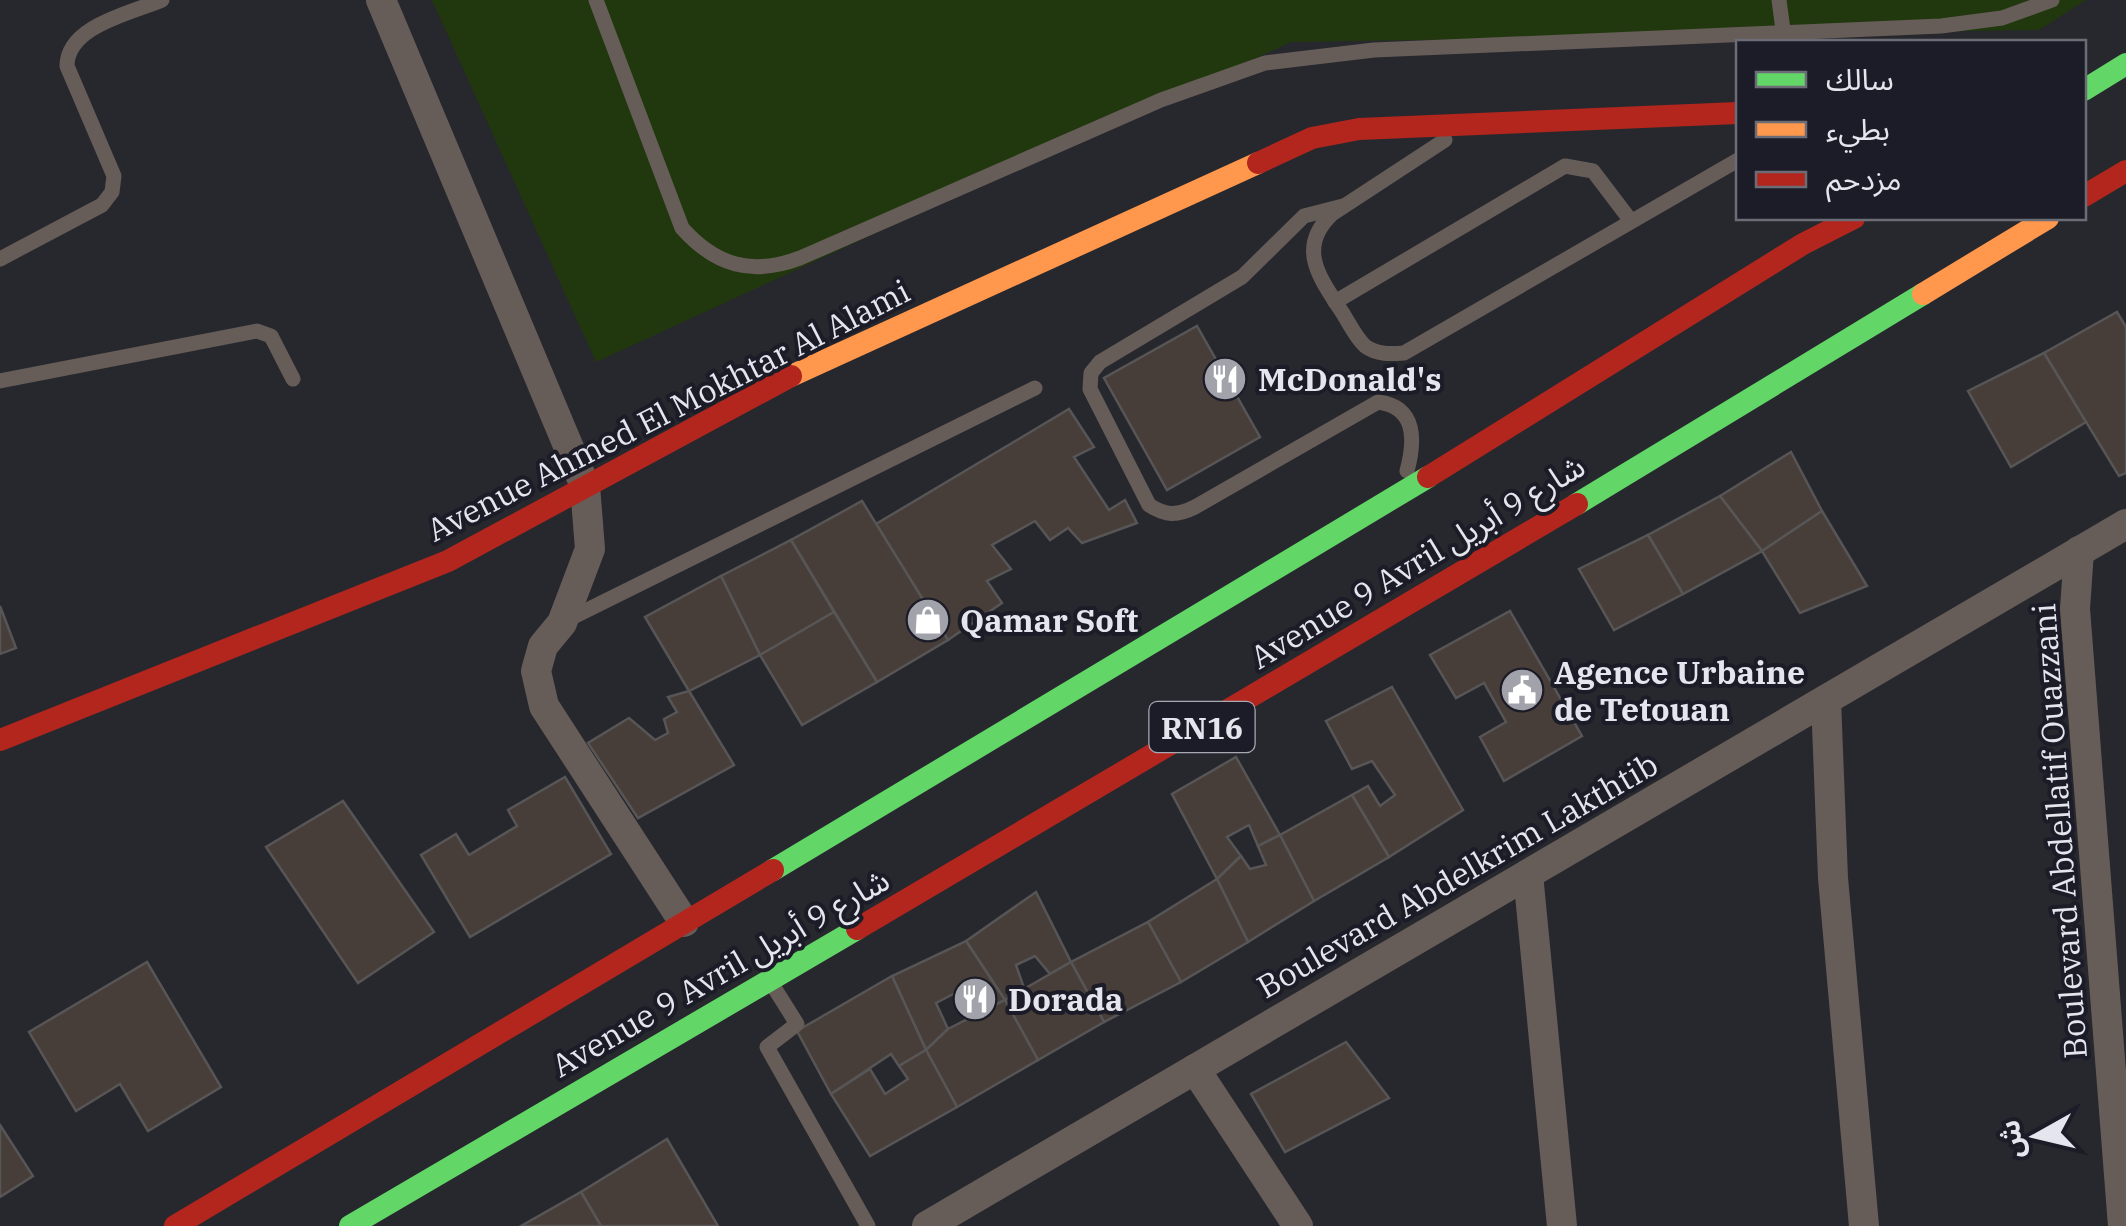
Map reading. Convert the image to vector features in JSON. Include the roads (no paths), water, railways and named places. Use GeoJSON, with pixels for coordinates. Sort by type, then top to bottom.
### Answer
{"type":"FeatureCollection","features":[{"type":"Feature","properties":{"kind":"main road"},"geometry":{"type":"LineString","coordinates":[[2086,89],[2126,64]]}},
{"type":"Feature","properties":{"kind":"main road","name":"Avenue Ahmed El Mokhtar Al Alami"},"geometry":{"type":"LineString","coordinates":[[0,740],[448,561],[784,379],[1292,146],[1332,132],[1736,113]]}},
{"type":"Feature","properties":{"kind":"main road"},"geometry":{"type":"LineString","coordinates":[[2086,195],[2120,177]]}},
{"type":"Feature","properties":{"kind":"main road","name":"Avenue 9 Avril شارع 9 أبريل"},"geometry":{"type":"LineString","coordinates":[[176,1226],[1296,560],[1800,238],[1849,220]]}},
{"type":"Feature","properties":{"kind":"main road","name":"Avenue 9 Avril شارع 9 أبريل"},"geometry":{"type":"LineString","coordinates":[[350,1226],[1363,633],[2045,220]]}},
{"type":"Feature","properties":{"kind":"street"},"geometry":{"type":"LineString","coordinates":[[381,0],[585,486],[590,549],[562,623],[543,646],[536,672],[544,706],[684,922]]}},
{"type":"Feature","properties":{"kind":"street","name":"Boulevard Abdelkrim Lakthtib"},"geometry":{"type":"LineString","coordinates":[[927,1226],[2126,524]]}},
{"type":"Feature","properties":{"kind":"street","name":"Boulevard Abdellatif Ouazzani"},"geometry":{"type":"LineString","coordinates":[[2079,551],[2074,609],[2124,1226]]}},
{"type":"Feature","properties":{"kind":"street"},"geometry":{"type":"LineString","coordinates":[[1826,700],[1833,878],[1864,1226]]}},
{"type":"Feature","properties":{"kind":"street"},"geometry":{"type":"LineString","coordinates":[[1528,874],[1562,1226]]}},
{"type":"Feature","properties":{"kind":"street"},"geometry":{"type":"LineString","coordinates":[[1196,1069],[1298,1226]]}},
{"type":"Feature","properties":{"kind":"lane"},"geometry":{"type":"LineString","coordinates":[[0,259],[102,205],[112,192],[114,176],[67,66],[67,52],[75,40],[88,32],[162,0]]}},
{"type":"Feature","properties":{"kind":"lane"},"geometry":{"type":"LineString","coordinates":[[596,0],[682,228],[700,248],[722,262],[748,269],[775,267],[800,258],[1196,85],[1265,63],[1338,52],[1942,26],[2002,18],[2052,0]]}},
{"type":"Feature","properties":{"kind":"lane"},"geometry":{"type":"LineString","coordinates":[[1779,0],[1783,30]]}},
{"type":"Feature","properties":{"kind":"lane"},"geometry":{"type":"LineString","coordinates":[[1469,124],[1343,206],[1318,228],[1311,246],[1313,264],[1335,302],[1366,346],[1384,354],[1404,353],[1736,161]]}},
{"type":"Feature","properties":{"kind":"lane"},"geometry":{"type":"LineString","coordinates":[[1335,302],[1565,166],[1593,171],[1631,221]]}},
{"type":"Feature","properties":{"kind":"lane"},"geometry":{"type":"LineString","coordinates":[[1343,206],[1304,216],[1242,277],[1100,362],[1091,373],[1090,389],[1149,506],[1163,514],[1180,514],[1378,402],[1401,409],[1409,422],[1412,451],[1402,491]]}},
{"type":"Feature","properties":{"kind":"lane"},"geometry":{"type":"LineString","coordinates":[[0,380],[257,331],[270,336],[292,379]]}},
{"type":"Feature","properties":{"kind":"lane"},"geometry":{"type":"LineString","coordinates":[[562,623],[1035,388]]}},
{"type":"Feature","properties":{"kind":"lane"},"geometry":{"type":"LineString","coordinates":[[770,981],[797,1024],[767,1047],[868,1226]]}},
{"type":"Feature","properties":{"kind":"place","name":"McDonald's"},"geometry":{"type":"Point","coordinates":[1225,379]}},
{"type":"Feature","properties":{"kind":"place","name":"Qamar Soft"},"geometry":{"type":"Point","coordinates":[928,620]}},
{"type":"Feature","properties":{"kind":"place","name":"Agence Urbaine de Tetouan"},"geometry":{"type":"Point","coordinates":[1522,690]}},
{"type":"Feature","properties":{"kind":"place","name":"Dorada"},"geometry":{"type":"Point","coordinates":[975,999]}}]}
